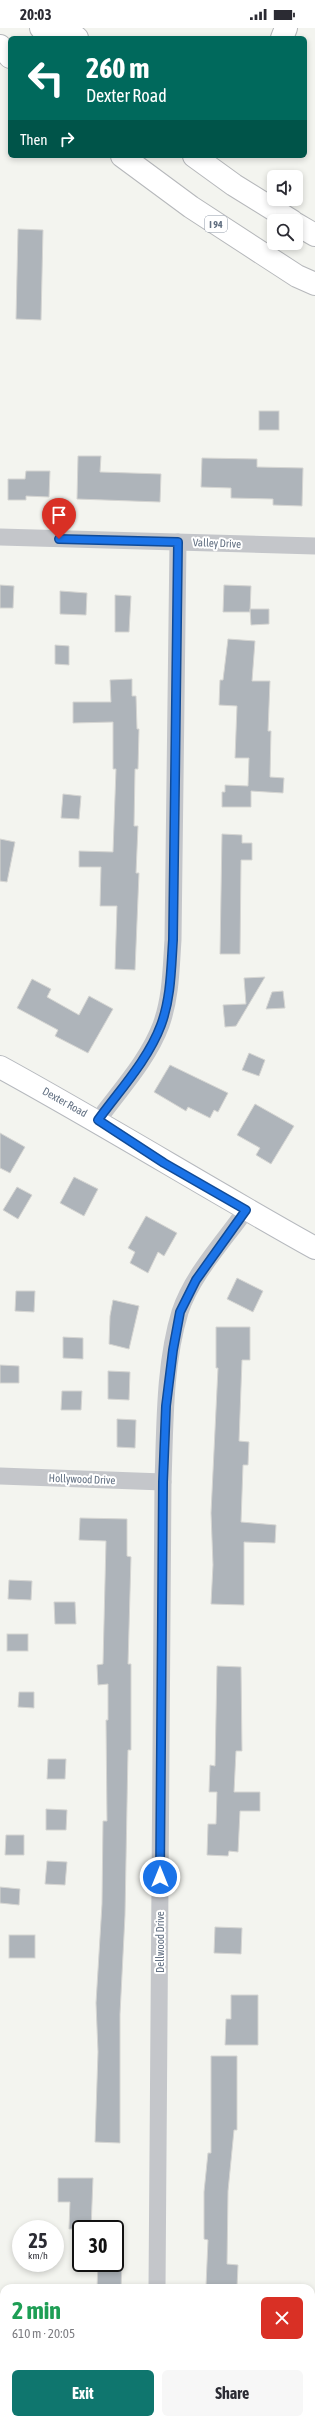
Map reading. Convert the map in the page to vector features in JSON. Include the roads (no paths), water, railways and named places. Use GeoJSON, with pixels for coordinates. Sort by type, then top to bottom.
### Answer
{"type":"FeatureCollection","features":[{"type":"Feature","properties":{"kind":"main road"},"geometry":{"type":"LineString","coordinates":[[41,28],[50,36]]}},
{"type":"Feature","properties":{"kind":"main road"},"geometry":{"type":"LineString","coordinates":[[65,28],[75,36]]}},
{"type":"Feature","properties":{"kind":"main road"},"geometry":{"type":"LineString","coordinates":[[0,46],[8,56]]}},
{"type":"Feature","properties":{"kind":"main road"},"geometry":{"type":"LineString","coordinates":[[0,51],[8,57]]}},
{"type":"Feature","properties":{"kind":"main road","name":"I 94"},"geometry":{"type":"LineString","coordinates":[[125,158],[191,207],[297,276],[315,284]]}},
{"type":"Feature","properties":{"kind":"main road"},"geometry":{"type":"LineString","coordinates":[[197,158],[234,185],[281,214]]}},
{"type":"Feature","properties":{"kind":"main road"},"geometry":{"type":"LineString","coordinates":[[303,228],[315,236]]}},
{"type":"Feature","properties":{"kind":"main road","name":"Dexter Road"},"geometry":{"type":"LineString","coordinates":[[0,1067],[98,1120],[164,1163],[315,1248]]}},
{"type":"Feature","properties":{"kind":"street","name":"Valley Drive"},"geometry":{"type":"LineString","coordinates":[[0,537],[315,546]]}},
{"type":"Feature","properties":{"kind":"street"},"geometry":{"type":"LineString","coordinates":[[98,1120],[145,1054],[161,1026],[170,990],[173,940],[178,542]]}},
{"type":"Feature","properties":{"kind":"street","name":"Dellwood Drive"},"geometry":{"type":"LineString","coordinates":[[157,2284],[163,1482],[166,1406],[173,1350],[180,1312],[196,1280],[246,1210]]}},
{"type":"Feature","properties":{"kind":"street","name":"Hollywood Drive"},"geometry":{"type":"LineString","coordinates":[[0,1476],[163,1482]]}}]}
